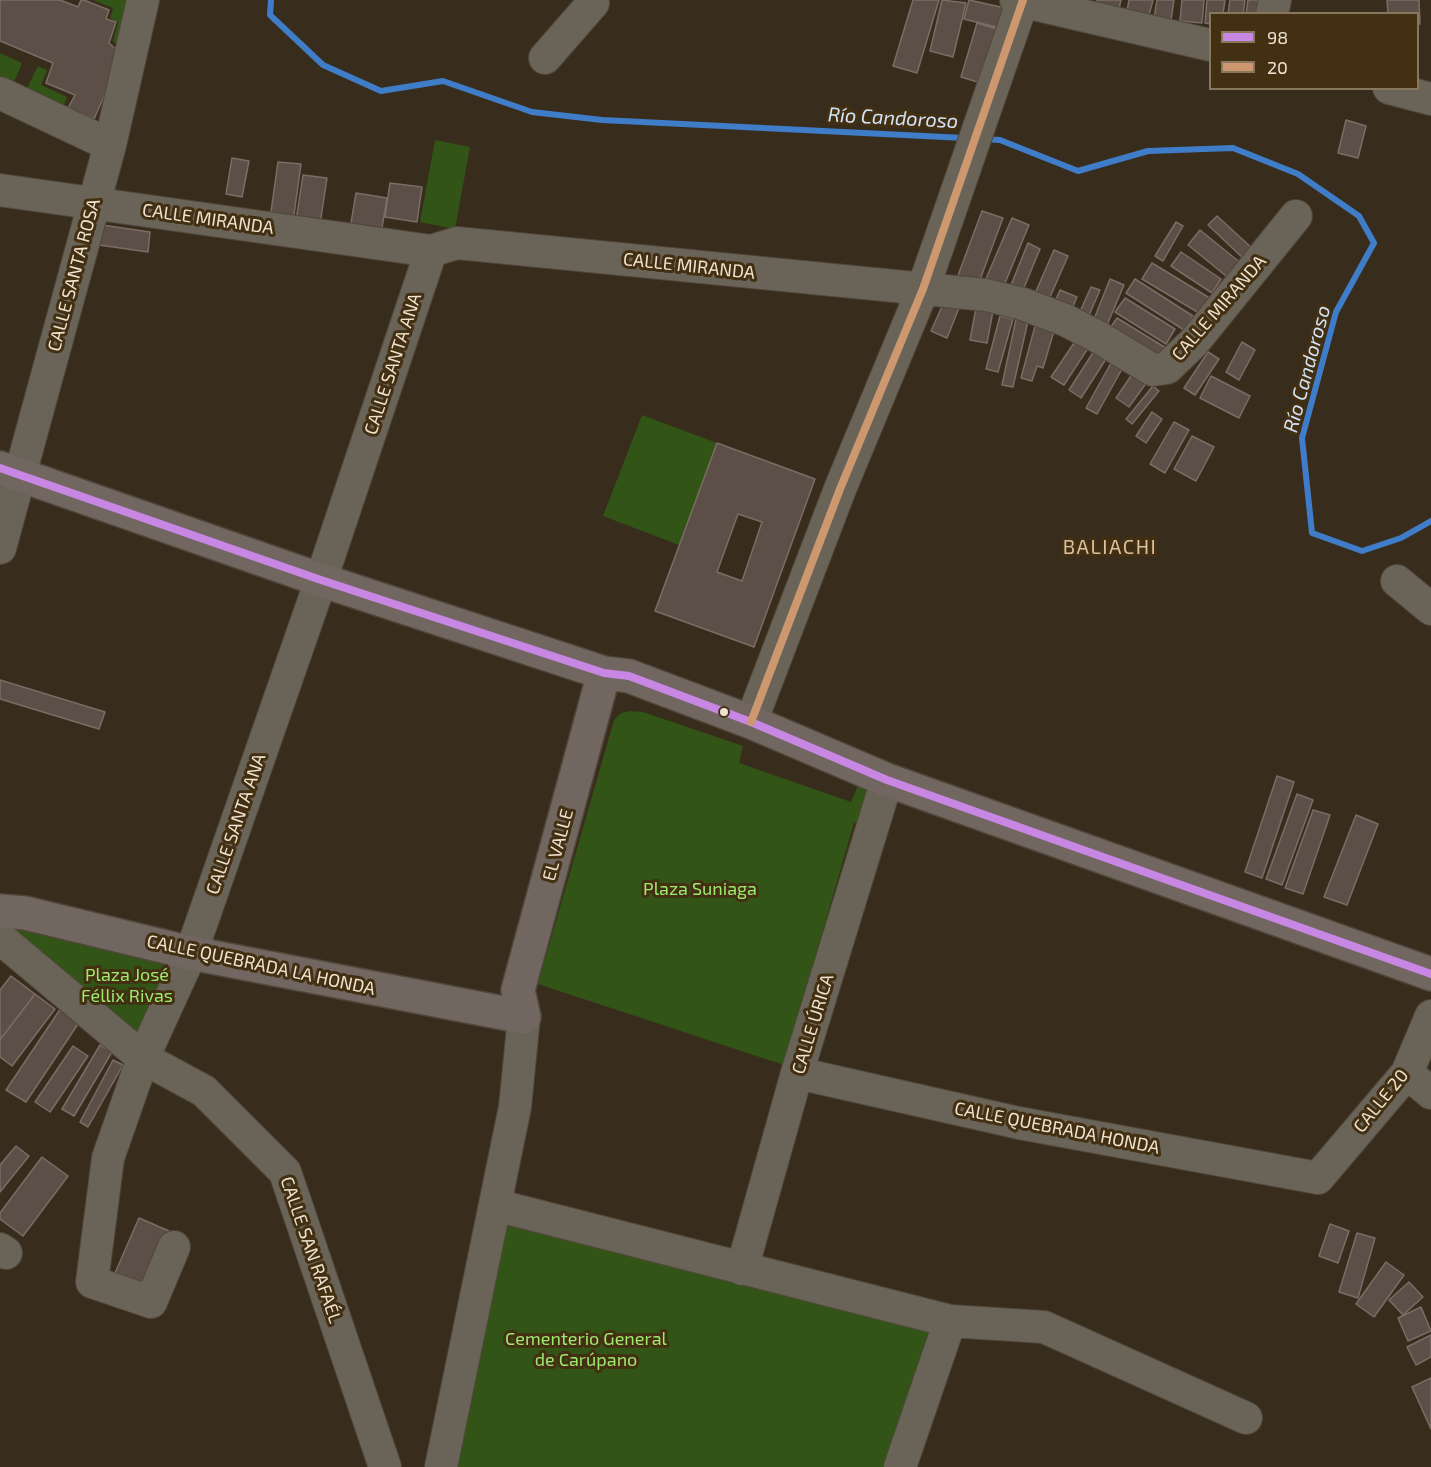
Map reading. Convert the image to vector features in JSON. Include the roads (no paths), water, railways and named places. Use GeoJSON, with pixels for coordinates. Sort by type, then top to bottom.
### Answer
{"type":"FeatureCollection","features":[{"type":"Feature","properties":{"kind":"main road"},"geometry":{"type":"LineString","coordinates":[[10,472],[321,580],[604,673],[629,676],[751,722],[887,780],[1431,974]]}},
{"type":"Feature","properties":{"kind":"main road","name":"EL VALLE"},"geometry":{"type":"LineString","coordinates":[[524,1017],[518,990],[604,673]]}},
{"type":"Feature","properties":{"kind":"main road","name":"CALLE QUEBRADA LA HONDA"},"geometry":{"type":"LineString","coordinates":[[0,911],[25,912],[191,953],[524,1017]]}},
{"type":"Feature","properties":{"kind":"street","name":"CALLE SANTA ROSA"},"geometry":{"type":"LineString","coordinates":[[0,548],[10,472],[110,145],[143,0]]}},
{"type":"Feature","properties":{"kind":"street"},"geometry":{"type":"LineString","coordinates":[[545,58],[593,1]]}},
{"type":"Feature","properties":{"kind":"street"},"geometry":{"type":"LineString","coordinates":[[751,722],[840,489],[923,289],[1021,1],[1209,45]]}},
{"type":"Feature","properties":{"kind":"street"},"geometry":{"type":"LineString","coordinates":[[1397,90],[1431,99]]}},
{"type":"Feature","properties":{"kind":"street"},"geometry":{"type":"LineString","coordinates":[[0,93],[110,145]]}},
{"type":"Feature","properties":{"kind":"street","name":"CALLE MIRANDA"},"geometry":{"type":"LineString","coordinates":[[0,190],[431,251],[457,243],[986,295],[1023,304],[1065,320],[1153,370],[1167,368],[1194,342],[1296,216]]}},
{"type":"Feature","properties":{"kind":"street","name":"CALLE SANTA ANA"},"geometry":{"type":"LineString","coordinates":[[174,1247],[151,1302],[92,1282],[108,1158],[143,1058],[191,953],[321,580],[431,251]]}},
{"type":"Feature","properties":{"kind":"street"},"geometry":{"type":"LineString","coordinates":[[1397,581],[1431,609]]}},
{"type":"Feature","properties":{"kind":"street","name":"CALLE ÚRICA"},"geometry":{"type":"LineString","coordinates":[[742,1269],[797,1073],[887,780]]}},
{"type":"Feature","properties":{"kind":"street"},"geometry":{"type":"LineString","coordinates":[[0,938],[143,1058]]}},
{"type":"Feature","properties":{"kind":"street","name":"CALLE 20"},"geometry":{"type":"LineString","coordinates":[[1318,1178],[1407,1073],[1431,1016]]}},
{"type":"Feature","properties":{"kind":"street"},"geometry":{"type":"LineString","coordinates":[[441,1467],[515,1107],[524,1017]]}},
{"type":"Feature","properties":{"kind":"street","name":"CALLE SAN RAFAÉL"},"geometry":{"type":"LineString","coordinates":[[143,1058],[204,1091],[285,1172],[385,1467]]}},
{"type":"Feature","properties":{"kind":"street","name":"CALLE QUEBRADA HONDA"},"geometry":{"type":"LineString","coordinates":[[797,1073],[1019,1123],[1318,1178]]}},
{"type":"Feature","properties":{"kind":"street"},"geometry":{"type":"LineString","coordinates":[[1407,1073],[1431,1093]]}},
{"type":"Feature","properties":{"kind":"street"},"geometry":{"type":"LineString","coordinates":[[495,1205],[950,1321],[1044,1327],[1246,1418]]}},
{"type":"Feature","properties":{"kind":"street"},"geometry":{"type":"LineString","coordinates":[[900,1467],[950,1321]]}},
{"type":"Feature","properties":{"kind":"waterway","name":"Río Candoroso"},"geometry":{"type":"LineString","coordinates":[[271,0],[270,15],[323,65],[381,91],[443,81],[532,112],[602,120],[964,138]]}},
{"type":"Feature","properties":{"kind":"waterway","name":"Río Candoroso"},"geometry":{"type":"LineString","coordinates":[[984,139],[1000,140],[1078,171],[1148,151],[1233,148],[1298,174],[1359,216],[1374,243],[1336,312],[1302,438],[1312,533],[1362,551],[1401,538],[1431,521]]}},
{"type":"Feature","properties":{"kind":"district","name":"BALIACHI"},"geometry":{"type":"Point","coordinates":[1110,547]}},
{"type":"Feature","properties":{"kind":"park label","name":"Plaza Suniaga"},"geometry":{"type":"Point","coordinates":[700,889]}},
{"type":"Feature","properties":{"kind":"park label","name":"Plaza José Féllix Rivas"},"geometry":{"type":"Point","coordinates":[127,985]}},
{"type":"Feature","properties":{"kind":"park label","name":"Cementerio General de Carúpano"},"geometry":{"type":"Point","coordinates":[586,1349]}}]}
